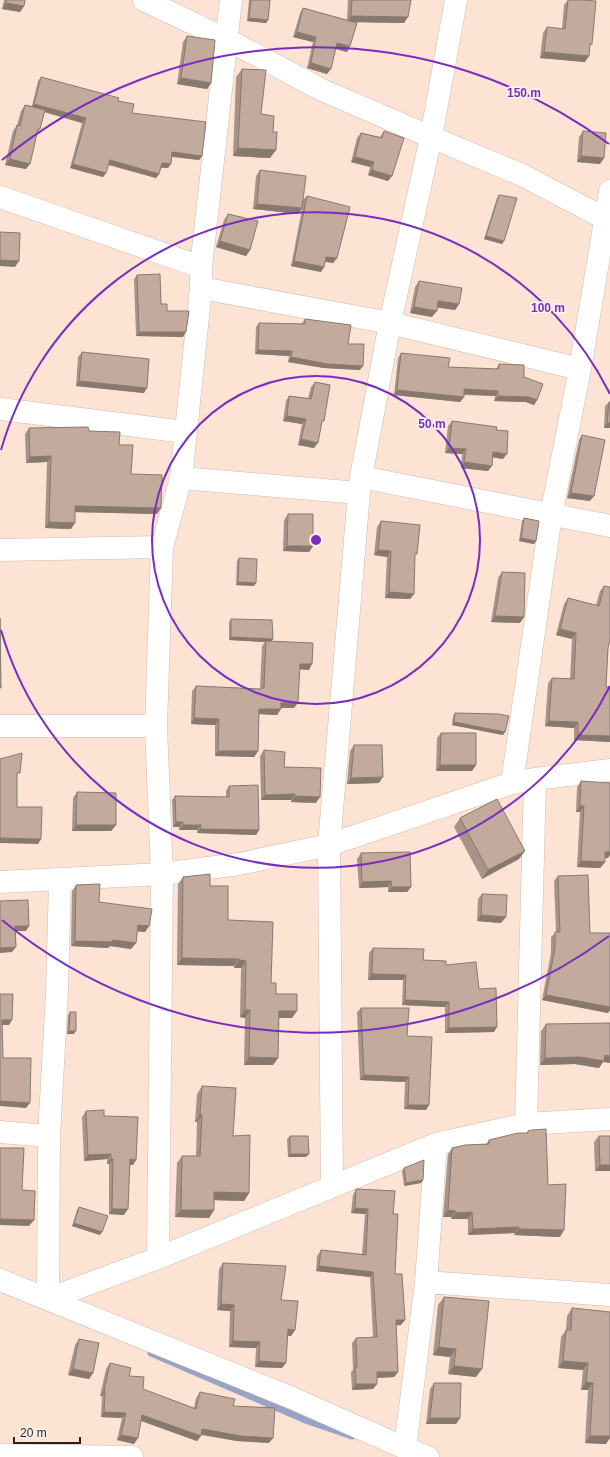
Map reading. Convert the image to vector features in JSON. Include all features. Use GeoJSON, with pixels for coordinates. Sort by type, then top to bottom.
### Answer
{"type":"FeatureCollection","features":[{"type":"Feature","properties":{"kind":"street"},"geometry":{"type":"LineString","coordinates":[[144,0],[228,40],[322,90],[431,138],[522,175],[608,222]]}},
{"type":"Feature","properties":{"kind":"street"},"geometry":{"type":"LineString","coordinates":[[158,1258],[162,874],[156,726],[162,548],[181,478],[231,0]]}},
{"type":"Feature","properties":{"kind":"street"},"geometry":{"type":"LineString","coordinates":[[332,1186],[329,845],[360,485],[390,323],[431,138],[456,0]]}},
{"type":"Feature","properties":{"kind":"street"},"geometry":{"type":"LineString","coordinates":[[512,783],[551,516],[608,222],[610,191]]}},
{"type":"Feature","properties":{"kind":"street"},"geometry":{"type":"LineString","coordinates":[[0,198],[201,277],[580,369]]}},
{"type":"Feature","properties":{"kind":"street"},"geometry":{"type":"LineString","coordinates":[[0,409],[185,432]]}},
{"type":"Feature","properties":{"kind":"street"},"geometry":{"type":"LineString","coordinates":[[181,478],[360,485],[610,526]]}},
{"type":"Feature","properties":{"kind":"street"},"geometry":{"type":"LineString","coordinates":[[0,550],[162,548]]}},
{"type":"Feature","properties":{"kind":"street"},"geometry":{"type":"LineString","coordinates":[[0,726],[156,726]]}},
{"type":"Feature","properties":{"kind":"street"},"geometry":{"type":"LineString","coordinates":[[0,882],[162,874],[239,864],[329,845],[512,783],[610,770]]}},
{"type":"Feature","properties":{"kind":"street"},"geometry":{"type":"LineString","coordinates":[[526,1124],[535,779]]}},
{"type":"Feature","properties":{"kind":"street"},"geometry":{"type":"LineString","coordinates":[[48,1299],[50,1136],[57,992],[60,880]]}},
{"type":"Feature","properties":{"kind":"street"},"geometry":{"type":"LineString","coordinates":[[48,1299],[158,1258],[436,1144],[526,1124],[610,1118]]}},
{"type":"Feature","properties":{"kind":"street"},"geometry":{"type":"LineString","coordinates":[[0,1132],[50,1136]]}},
{"type":"Feature","properties":{"kind":"street"},"geometry":{"type":"LineString","coordinates":[[405,1448],[426,1282],[436,1144]]}},
{"type":"Feature","properties":{"kind":"street"},"geometry":{"type":"LineString","coordinates":[[0,1280],[292,1398],[428,1457]]}},
{"type":"Feature","properties":{"kind":"street"},"geometry":{"type":"LineString","coordinates":[[426,1282],[610,1295]]}},
{"type":"Feature","properties":{"kind":"street"},"geometry":{"type":"LineString","coordinates":[[0,1455],[132,1457]]}},
{"type":"Feature","properties":{"kind":"building"},"geometry":{"type":"Polygon","coordinates":[[[7,0],[25,0],[24,6],[6,3],[7,0]]]}},
{"type":"Feature","properties":{"kind":"building"},"geometry":{"type":"Polygon","coordinates":[[[251,0],[270,0],[268,20],[249,18],[251,0]]]}},
{"type":"Feature","properties":{"kind":"building"},"geometry":{"type":"Polygon","coordinates":[[[352,0],[411,0],[408,17],[351,16],[352,0]]]}},
{"type":"Feature","properties":{"kind":"building"},"geometry":{"type":"Polygon","coordinates":[[[568,0],[596,1],[592,44],[590,44],[589,56],[544,52],[547,27],[565,29],[568,0]]]}},
{"type":"Feature","properties":{"kind":"building"},"geometry":{"type":"Polygon","coordinates":[[[303,8],[357,23],[350,46],[337,43],[331,69],[311,63],[316,37],[297,32],[303,8]]]}},
{"type":"Feature","properties":{"kind":"building"},"geometry":{"type":"Polygon","coordinates":[[[187,36],[215,40],[211,83],[181,78],[187,36]]]}},
{"type":"Feature","properties":{"kind":"building"},"geometry":{"type":"Polygon","coordinates":[[[242,69],[266,70],[261,114],[274,116],[273,132],[277,132],[276,150],[238,148],[242,69]]]}},
{"type":"Feature","properties":{"kind":"building"},"geometry":{"type":"Polygon","coordinates":[[[41,77],[119,98],[118,101],[134,104],[132,113],[206,122],[202,156],[172,152],[171,164],[162,163],[159,174],[110,160],[106,173],[73,164],[86,118],[34,104],[41,77]]]}},
{"type":"Feature","properties":{"kind":"building"},"geometry":{"type":"Polygon","coordinates":[[[25,105],[45,110],[40,129],[38,129],[30,164],[10,159],[17,125],[20,126],[25,105]]]}},
{"type":"Feature","properties":{"kind":"building"},"geometry":{"type":"Polygon","coordinates":[[[384,131],[404,138],[392,176],[372,170],[374,162],[355,157],[361,133],[382,138],[384,131]]]}},
{"type":"Feature","properties":{"kind":"building"},"geometry":{"type":"Polygon","coordinates":[[[583,131],[606,133],[604,158],[581,156],[583,131]]]}},
{"type":"Feature","properties":{"kind":"building"},"geometry":{"type":"Polygon","coordinates":[[[260,170],[306,176],[302,208],[257,204],[260,170]]]}},
{"type":"Feature","properties":{"kind":"building"},"geometry":{"type":"Polygon","coordinates":[[[499,195],[517,198],[504,241],[486,236],[499,195]]]}},
{"type":"Feature","properties":{"kind":"building"},"geometry":{"type":"Polygon","coordinates":[[[307,196],[350,207],[337,258],[326,257],[324,267],[294,261],[307,196]]]}},
{"type":"Feature","properties":{"kind":"building"},"geometry":{"type":"Polygon","coordinates":[[[228,214],[258,221],[250,250],[220,241],[228,214]]]}},
{"type":"Feature","properties":{"kind":"building"},"geometry":{"type":"Polygon","coordinates":[[[0,232],[20,233],[19,261],[0,260],[0,232]]]}},
{"type":"Feature","properties":{"kind":"building"},"geometry":{"type":"Polygon","coordinates":[[[160,274],[161,304],[167,304],[167,311],[189,311],[186,332],[139,332],[137,275],[160,274]]]}},
{"type":"Feature","properties":{"kind":"building"},"geometry":{"type":"Polygon","coordinates":[[[419,281],[462,288],[459,304],[438,301],[437,311],[414,307],[419,281]]]}},
{"type":"Feature","properties":{"kind":"building"},"geometry":{"type":"Polygon","coordinates":[[[305,319],[351,325],[348,344],[364,344],[363,366],[327,364],[291,357],[292,351],[258,350],[259,323],[305,324],[305,319]]]}},
{"type":"Feature","properties":{"kind":"building"},"geometry":{"type":"Polygon","coordinates":[[[82,352],[149,359],[147,388],[79,381],[82,352]]]}},
{"type":"Feature","properties":{"kind":"building"},"geometry":{"type":"Polygon","coordinates":[[[401,353],[450,358],[448,367],[499,369],[499,364],[524,365],[524,377],[543,384],[537,400],[529,397],[498,396],[498,391],[464,389],[464,397],[397,390],[401,353]]]}},
{"type":"Feature","properties":{"kind":"building"},"geometry":{"type":"Polygon","coordinates":[[[315,382],[330,385],[324,421],[322,421],[318,443],[301,439],[306,419],[287,416],[289,396],[311,399],[315,382]]]}},
{"type":"Feature","properties":{"kind":"building"},"geometry":{"type":"Polygon","coordinates":[[[609,402],[610,423],[607,423],[609,402]]]}},
{"type":"Feature","properties":{"kind":"building"},"geometry":{"type":"Polygon","coordinates":[[[452,421],[497,427],[496,430],[508,431],[507,454],[493,452],[492,466],[464,462],[466,449],[449,448],[452,421]]]}},
{"type":"Feature","properties":{"kind":"building"},"geometry":{"type":"Polygon","coordinates":[[[88,427],[89,431],[120,432],[119,445],[133,445],[131,474],[162,475],[161,508],[75,506],[75,523],[49,522],[51,456],[30,457],[29,428],[88,427]]]}},
{"type":"Feature","properties":{"kind":"building"},"geometry":{"type":"Polygon","coordinates":[[[582,435],[605,440],[594,496],[571,493],[582,435]]]}},
{"type":"Feature","properties":{"kind":"building"},"geometry":{"type":"Polygon","coordinates":[[[288,514],[313,514],[313,546],[287,546],[288,514]]]}},
{"type":"Feature","properties":{"kind":"building"},"geometry":{"type":"Polygon","coordinates":[[[524,518],[539,521],[536,541],[521,538],[524,518]]]}},
{"type":"Feature","properties":{"kind":"building"},"geometry":{"type":"Polygon","coordinates":[[[381,521],[420,525],[417,554],[415,554],[414,594],[389,592],[391,551],[378,550],[381,521]]]}},
{"type":"Feature","properties":{"kind":"building"},"geometry":{"type":"Polygon","coordinates":[[[239,558],[257,559],[256,583],[238,582],[239,558]]]}},
{"type":"Feature","properties":{"kind":"building"},"geometry":{"type":"Polygon","coordinates":[[[502,572],[525,573],[524,617],[495,616],[502,572]]]}},
{"type":"Feature","properties":{"kind":"building"},"geometry":{"type":"Polygon","coordinates":[[[604,586],[610,587],[610,639],[608,648],[606,687],[610,687],[610,736],[578,735],[578,722],[549,721],[552,678],[574,679],[576,633],[560,629],[568,598],[599,606],[604,586]]]}},
{"type":"Feature","properties":{"kind":"building"},"geometry":{"type":"Polygon","coordinates":[[[0,618],[1,688],[0,688],[0,618]]]}},
{"type":"Feature","properties":{"kind":"building"},"geometry":{"type":"Polygon","coordinates":[[[231,619],[272,620],[273,639],[231,637],[231,619]]]}},
{"type":"Feature","properties":{"kind":"building"},"geometry":{"type":"Polygon","coordinates":[[[266,641],[313,643],[312,664],[300,664],[298,703],[281,703],[281,709],[259,709],[258,751],[218,751],[219,719],[194,718],[196,686],[264,688],[266,641]]]}},
{"type":"Feature","properties":{"kind":"building"},"geometry":{"type":"Polygon","coordinates":[[[455,713],[499,714],[509,716],[505,732],[454,722],[455,713]]]}},
{"type":"Feature","properties":{"kind":"building"},"geometry":{"type":"Polygon","coordinates":[[[441,733],[476,733],[476,765],[440,765],[441,733]]]}},
{"type":"Feature","properties":{"kind":"building"},"geometry":{"type":"Polygon","coordinates":[[[354,745],[382,745],[383,777],[351,778],[354,745]]]}},
{"type":"Feature","properties":{"kind":"building"},"geometry":{"type":"Polygon","coordinates":[[[264,750],[285,752],[284,767],[321,768],[320,797],[295,796],[295,794],[265,795],[264,750]]]}},
{"type":"Feature","properties":{"kind":"building"},"geometry":{"type":"Polygon","coordinates":[[[22,753],[20,773],[17,773],[17,807],[42,807],[41,839],[0,838],[0,759],[22,753]]]}},
{"type":"Feature","properties":{"kind":"building"},"geometry":{"type":"Polygon","coordinates":[[[581,781],[610,783],[610,852],[605,852],[605,862],[581,861],[584,806],[580,806],[581,781]]]}},
{"type":"Feature","properties":{"kind":"building"},"geometry":{"type":"Polygon","coordinates":[[[258,785],[259,830],[200,829],[201,825],[183,825],[183,822],[176,822],[175,796],[229,797],[229,786],[258,785]]]}},
{"type":"Feature","properties":{"kind":"building"},"geometry":{"type":"Polygon","coordinates":[[[77,792],[116,793],[116,825],[76,825],[77,792]]]}},
{"type":"Feature","properties":{"kind":"building"},"geometry":{"type":"Polygon","coordinates":[[[497,799],[525,851],[488,870],[460,818],[497,799]]]}},
{"type":"Feature","properties":{"kind":"building"},"geometry":{"type":"Polygon","coordinates":[[[410,852],[411,887],[392,887],[391,881],[362,882],[361,853],[410,852]]]}},
{"type":"Feature","properties":{"kind":"building"},"geometry":{"type":"Polygon","coordinates":[[[210,874],[210,886],[228,886],[228,920],[273,922],[271,983],[276,983],[276,994],[297,994],[297,1011],[279,1011],[278,1058],[249,1057],[250,1010],[245,1010],[246,961],[239,959],[182,958],[183,877],[210,874]]]}},
{"type":"Feature","properties":{"kind":"building"},"geometry":{"type":"Polygon","coordinates":[[[588,875],[590,933],[610,933],[610,1007],[546,995],[555,948],[555,932],[560,932],[558,876],[588,875]]]}},
{"type":"Feature","properties":{"kind":"building"},"geometry":{"type":"Polygon","coordinates":[[[100,884],[99,902],[152,909],[149,926],[138,925],[136,943],[113,940],[112,942],[75,941],[76,885],[100,884]]]}},
{"type":"Feature","properties":{"kind":"building"},"geometry":{"type":"Polygon","coordinates":[[[482,894],[507,895],[506,917],[481,915],[482,894]]]}},
{"type":"Feature","properties":{"kind":"building"},"geometry":{"type":"Polygon","coordinates":[[[28,900],[29,926],[15,926],[16,947],[0,948],[0,901],[28,900]]]}},
{"type":"Feature","properties":{"kind":"building"},"geometry":{"type":"Polygon","coordinates":[[[373,948],[424,949],[423,960],[446,961],[446,965],[476,962],[479,989],[496,988],[497,1027],[449,1028],[449,1002],[405,1000],[406,975],[372,974],[373,948]]]}},
{"type":"Feature","properties":{"kind":"building"},"geometry":{"type":"Polygon","coordinates":[[[0,994],[13,994],[12,1020],[2,1020],[3,1058],[31,1058],[30,1103],[0,1101],[0,994]]]}},
{"type":"Feature","properties":{"kind":"building"},"geometry":{"type":"Polygon","coordinates":[[[361,1008],[409,1008],[407,1036],[432,1037],[429,1105],[408,1105],[409,1077],[364,1075],[361,1008]]]}},
{"type":"Feature","properties":{"kind":"building"},"geometry":{"type":"Polygon","coordinates":[[[70,1012],[76,1012],[76,1031],[69,1031],[70,1012]]]}},
{"type":"Feature","properties":{"kind":"building"},"geometry":{"type":"Polygon","coordinates":[[[610,1023],[610,1056],[605,1055],[604,1061],[580,1057],[545,1058],[546,1024],[610,1023]]]}},
{"type":"Feature","properties":{"kind":"building"},"geometry":{"type":"Polygon","coordinates":[[[202,1086],[236,1088],[233,1136],[250,1135],[249,1193],[214,1192],[214,1210],[181,1210],[182,1156],[200,1156],[202,1086]]]}},
{"type":"Feature","properties":{"kind":"building"},"geometry":{"type":"Polygon","coordinates":[[[104,1110],[104,1116],[138,1117],[136,1160],[130,1159],[128,1209],[112,1209],[113,1159],[111,1159],[111,1154],[88,1155],[86,1111],[104,1110]]]}},
{"type":"Feature","properties":{"kind":"building"},"geometry":{"type":"Polygon","coordinates":[[[546,1129],[548,1185],[566,1184],[564,1230],[519,1229],[519,1227],[473,1229],[472,1212],[456,1213],[456,1211],[448,1210],[452,1148],[465,1145],[489,1144],[489,1140],[518,1133],[528,1133],[528,1131],[532,1130],[546,1129]]]}},
{"type":"Feature","properties":{"kind":"building"},"geometry":{"type":"Polygon","coordinates":[[[290,1136],[308,1136],[309,1154],[290,1154],[290,1136]]]}},
{"type":"Feature","properties":{"kind":"building"},"geometry":{"type":"Polygon","coordinates":[[[599,1136],[610,1136],[610,1165],[600,1165],[599,1136]]]}},
{"type":"Feature","properties":{"kind":"building"},"geometry":{"type":"Polygon","coordinates":[[[0,1148],[24,1148],[22,1190],[35,1191],[34,1220],[0,1219],[0,1148]]]}},
{"type":"Feature","properties":{"kind":"building"},"geometry":{"type":"Polygon","coordinates":[[[424,1160],[423,1180],[406,1183],[404,1168],[424,1160]]]}},
{"type":"Feature","properties":{"kind":"building"},"geometry":{"type":"Polygon","coordinates":[[[356,1189],[395,1191],[393,1214],[398,1214],[395,1274],[402,1274],[405,1320],[396,1320],[398,1372],[377,1372],[377,1384],[356,1384],[355,1367],[357,1367],[356,1338],[377,1337],[373,1272],[319,1266],[321,1250],[366,1255],[368,1209],[355,1208],[356,1189]]]}},
{"type":"Feature","properties":{"kind":"building"},"geometry":{"type":"Polygon","coordinates":[[[79,1207],[108,1216],[102,1232],[74,1223],[79,1207]]]}},
{"type":"Feature","properties":{"kind":"building"},"geometry":{"type":"Polygon","coordinates":[[[223,1263],[286,1266],[281,1300],[298,1301],[295,1330],[288,1329],[286,1363],[259,1361],[260,1342],[233,1341],[234,1305],[221,1304],[223,1263]]]}},
{"type":"Feature","properties":{"kind":"building"},"geometry":{"type":"Polygon","coordinates":[[[444,1297],[489,1301],[482,1369],[454,1366],[456,1349],[439,1347],[444,1297]]]}},
{"type":"Feature","properties":{"kind":"building"},"geometry":{"type":"Polygon","coordinates":[[[572,1308],[610,1312],[610,1436],[590,1436],[593,1383],[586,1382],[588,1363],[563,1361],[566,1330],[571,1330],[572,1308]]]}},
{"type":"Feature","properties":{"kind":"building"},"geometry":{"type":"Polygon","coordinates":[[[79,1339],[99,1343],[93,1373],[73,1369],[79,1339]]]}},
{"type":"Feature","properties":{"kind":"building"},"geometry":{"type":"Polygon","coordinates":[[[110,1363],[131,1368],[129,1376],[144,1377],[143,1389],[196,1409],[200,1392],[235,1399],[233,1406],[275,1408],[273,1438],[241,1436],[202,1429],[201,1436],[142,1415],[138,1438],[121,1435],[126,1413],[104,1412],[104,1391],[110,1363]]]}},
{"type":"Feature","properties":{"kind":"building"},"geometry":{"type":"Polygon","coordinates":[[[434,1383],[461,1383],[460,1418],[430,1418],[434,1383]]]}},
{"type":"Feature","properties":{"kind":"waterway"},"geometry":{"type":"LineString","coordinates":[[151,1353],[308,1421],[352,1436]]}}]}
